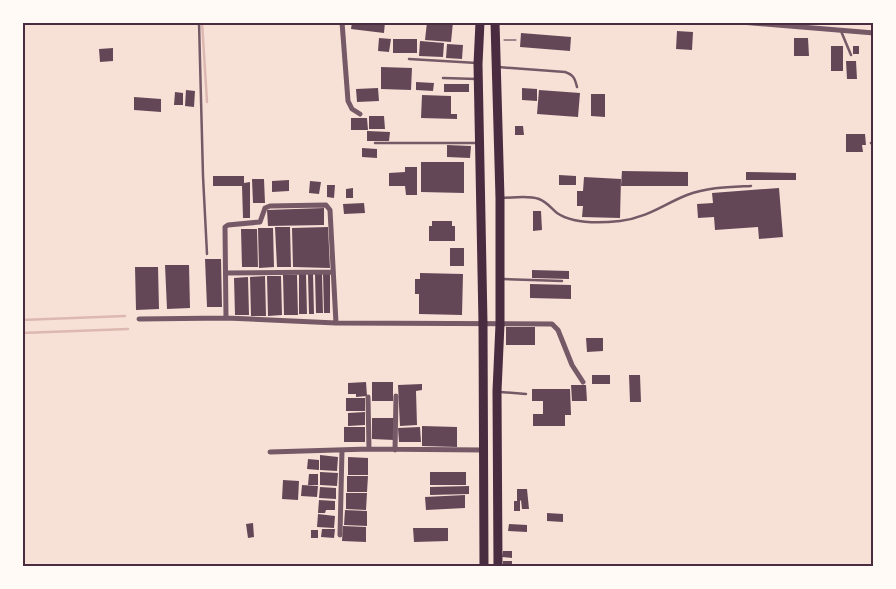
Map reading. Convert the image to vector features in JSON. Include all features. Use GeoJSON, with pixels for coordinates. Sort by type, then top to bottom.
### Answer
{"type":"FeatureCollection","features":[{"type":"Feature","properties":{"kind":"main road"},"geometry":{"type":"LineString","coordinates":[[480,22],[478,64],[483,323],[482,450],[484,566]]}},
{"type":"Feature","properties":{"kind":"main road"},"geometry":{"type":"LineString","coordinates":[[495,22],[500,198],[500,324],[497,392],[498,566]]}},
{"type":"Feature","properties":{"kind":"street"},"geometry":{"type":"LineString","coordinates":[[342,22],[348,100],[352,110],[360,114]]}},
{"type":"Feature","properties":{"kind":"street"},"geometry":{"type":"LineString","coordinates":[[741,22],[874,33]]}},
{"type":"Feature","properties":{"kind":"street"},"geometry":{"type":"LineString","coordinates":[[835,22],[838,29]]}},
{"type":"Feature","properties":{"kind":"street"},"geometry":{"type":"LineString","coordinates":[[226,318],[224,229],[226,226],[260,222],[265,208],[270,206],[326,205],[330,210],[336,323]]}},
{"type":"Feature","properties":{"kind":"street"},"geometry":{"type":"LineString","coordinates":[[226,274],[332,272]]}},
{"type":"Feature","properties":{"kind":"street"},"geometry":{"type":"LineString","coordinates":[[139,319],[226,318],[336,323],[483,323],[555,326],[572,365],[583,382]]}},
{"type":"Feature","properties":{"kind":"street"},"geometry":{"type":"LineString","coordinates":[[395,450],[396,396]]}},
{"type":"Feature","properties":{"kind":"street"},"geometry":{"type":"LineString","coordinates":[[368,397],[370,449]]}},
{"type":"Feature","properties":{"kind":"street"},"geometry":{"type":"LineString","coordinates":[[270,452],[370,449],[482,450]]}},
{"type":"Feature","properties":{"kind":"street"},"geometry":{"type":"LineString","coordinates":[[340,534],[342,450]]}},
{"type":"Feature","properties":{"kind":"lane"},"geometry":{"type":"LineString","coordinates":[[199,22],[207,254]]}},
{"type":"Feature","properties":{"kind":"lane"},"geometry":{"type":"LineString","coordinates":[[838,29],[850,55]]}},
{"type":"Feature","properties":{"kind":"lane"},"geometry":{"type":"LineString","coordinates":[[409,59],[478,64]]}},
{"type":"Feature","properties":{"kind":"lane"},"geometry":{"type":"LineString","coordinates":[[495,67],[565,72],[575,78],[578,87]]}},
{"type":"Feature","properties":{"kind":"lane"},"geometry":{"type":"LineString","coordinates":[[443,78],[479,79]]}},
{"type":"Feature","properties":{"kind":"lane"},"geometry":{"type":"LineString","coordinates":[[375,143],[480,143]]}},
{"type":"Feature","properties":{"kind":"lane"},"geometry":{"type":"LineString","coordinates":[[500,198],[537,198],[570,220],[620,221],[639,217],[685,195],[699,191],[713,188],[751,186]]}},
{"type":"Feature","properties":{"kind":"lane"},"geometry":{"type":"LineString","coordinates":[[499,279],[562,280]]}},
{"type":"Feature","properties":{"kind":"lane"},"geometry":{"type":"LineString","coordinates":[[497,392],[526,394]]}},
{"type":"Feature","properties":{"kind":"lane"},"geometry":{"type":"LineString","coordinates":[[249,566],[264,566]]}},
{"type":"Feature","properties":{"kind":"path"},"geometry":{"type":"LineString","coordinates":[[495,40],[516,40]]}},
{"type":"Feature","properties":{"kind":"building"},"geometry":{"type":"Polygon","coordinates":[[[352,22],[385,22],[384,33],[351,29],[352,22]]]}},
{"type":"Feature","properties":{"kind":"building"},"geometry":{"type":"Polygon","coordinates":[[[427,22],[453,22],[451,42],[425,40],[427,22]]]}},
{"type":"Feature","properties":{"kind":"building"},"geometry":{"type":"Polygon","coordinates":[[[677,31],[693,32],[692,50],[676,49],[677,31]]]}},
{"type":"Feature","properties":{"kind":"building"},"geometry":{"type":"Polygon","coordinates":[[[521,33],[571,37],[570,51],[520,47],[521,33]]]}},
{"type":"Feature","properties":{"kind":"building"},"geometry":{"type":"Polygon","coordinates":[[[379,38],[391,39],[389,52],[378,51],[379,38]]]}},
{"type":"Feature","properties":{"kind":"building"},"geometry":{"type":"Polygon","coordinates":[[[794,38],[808,38],[809,56],[794,56],[794,38]]]}},
{"type":"Feature","properties":{"kind":"building"},"geometry":{"type":"Polygon","coordinates":[[[393,39],[417,39],[417,53],[393,53],[393,39]]]}},
{"type":"Feature","properties":{"kind":"building"},"geometry":{"type":"Polygon","coordinates":[[[420,41],[444,43],[443,57],[419,56],[420,41]]]}},
{"type":"Feature","properties":{"kind":"building"},"geometry":{"type":"Polygon","coordinates":[[[447,44],[463,45],[462,59],[446,58],[447,44]]]}},
{"type":"Feature","properties":{"kind":"building"},"geometry":{"type":"Polygon","coordinates":[[[831,46],[843,46],[843,71],[831,71],[831,46]]]}},
{"type":"Feature","properties":{"kind":"building"},"geometry":{"type":"Polygon","coordinates":[[[853,46],[859,46],[859,54],[853,54],[853,46]]]}},
{"type":"Feature","properties":{"kind":"building"},"geometry":{"type":"Polygon","coordinates":[[[113,48],[113,61],[100,62],[99,49],[113,48]]]}},
{"type":"Feature","properties":{"kind":"building"},"geometry":{"type":"Polygon","coordinates":[[[846,61],[856,61],[857,79],[847,79],[846,61]]]}},
{"type":"Feature","properties":{"kind":"building"},"geometry":{"type":"Polygon","coordinates":[[[381,67],[412,68],[411,90],[381,89],[381,67]]]}},
{"type":"Feature","properties":{"kind":"building"},"geometry":{"type":"Polygon","coordinates":[[[416,82],[434,83],[433,91],[416,90],[416,82]]]}},
{"type":"Feature","properties":{"kind":"building"},"geometry":{"type":"Polygon","coordinates":[[[444,84],[469,84],[469,92],[444,92],[444,84]]]}},
{"type":"Feature","properties":{"kind":"building"},"geometry":{"type":"Polygon","coordinates":[[[378,88],[379,101],[357,102],[356,89],[378,88]]]}},
{"type":"Feature","properties":{"kind":"building"},"geometry":{"type":"Polygon","coordinates":[[[522,88],[537,89],[537,101],[522,100],[522,88]]]}},
{"type":"Feature","properties":{"kind":"building"},"geometry":{"type":"Polygon","coordinates":[[[186,90],[195,91],[194,107],[185,106],[186,90]]]}},
{"type":"Feature","properties":{"kind":"building"},"geometry":{"type":"Polygon","coordinates":[[[539,90],[580,93],[578,117],[537,114],[539,90]]]}},
{"type":"Feature","properties":{"kind":"building"},"geometry":{"type":"Polygon","coordinates":[[[175,92],[183,93],[183,105],[174,105],[175,92]]]}},
{"type":"Feature","properties":{"kind":"building"},"geometry":{"type":"Polygon","coordinates":[[[591,94],[605,94],[605,117],[591,116],[591,94]]]}},
{"type":"Feature","properties":{"kind":"building"},"geometry":{"type":"Polygon","coordinates":[[[422,95],[451,96],[451,114],[457,114],[457,119],[421,118],[422,95]]]}},
{"type":"Feature","properties":{"kind":"building"},"geometry":{"type":"Polygon","coordinates":[[[134,97],[161,99],[161,112],[134,110],[134,97]]]}},
{"type":"Feature","properties":{"kind":"building"},"geometry":{"type":"Polygon","coordinates":[[[369,116],[384,116],[385,129],[369,129],[369,116]]]}},
{"type":"Feature","properties":{"kind":"building"},"geometry":{"type":"Polygon","coordinates":[[[351,118],[367,118],[368,130],[351,130],[351,118]]]}},
{"type":"Feature","properties":{"kind":"building"},"geometry":{"type":"Polygon","coordinates":[[[515,126],[523,126],[524,135],[515,135],[515,126]]]}},
{"type":"Feature","properties":{"kind":"building"},"geometry":{"type":"Polygon","coordinates":[[[367,131],[390,132],[389,141],[367,141],[367,131]]]}},
{"type":"Feature","properties":{"kind":"building"},"geometry":{"type":"Polygon","coordinates":[[[846,134],[865,134],[866,145],[862,145],[863,152],[846,152],[846,134]]]}},
{"type":"Feature","properties":{"kind":"building"},"geometry":{"type":"Polygon","coordinates":[[[447,145],[471,146],[470,158],[447,157],[447,145]]]}},
{"type":"Feature","properties":{"kind":"building"},"geometry":{"type":"Polygon","coordinates":[[[362,148],[377,149],[377,158],[362,157],[362,148]]]}},
{"type":"Feature","properties":{"kind":"building"},"geometry":{"type":"Polygon","coordinates":[[[421,162],[464,162],[464,193],[421,192],[421,162]]]}},
{"type":"Feature","properties":{"kind":"building"},"geometry":{"type":"Polygon","coordinates":[[[405,167],[417,167],[417,195],[406,195],[405,186],[389,186],[389,173],[405,172],[405,167]]]}},
{"type":"Feature","properties":{"kind":"building"},"geometry":{"type":"Polygon","coordinates":[[[622,171],[688,172],[688,186],[621,186],[622,171]]]}},
{"type":"Feature","properties":{"kind":"building"},"geometry":{"type":"Polygon","coordinates":[[[746,172],[796,173],[796,180],[746,180],[746,172]]]}},
{"type":"Feature","properties":{"kind":"building"},"geometry":{"type":"Polygon","coordinates":[[[559,175],[576,176],[576,185],[559,185],[559,175]]]}},
{"type":"Feature","properties":{"kind":"building"},"geometry":{"type":"Polygon","coordinates":[[[213,176],[244,176],[244,183],[250,182],[250,218],[243,218],[242,186],[213,186],[213,176]]]}},
{"type":"Feature","properties":{"kind":"building"},"geometry":{"type":"Polygon","coordinates":[[[584,177],[621,179],[620,218],[582,217],[583,206],[577,206],[577,191],[583,191],[584,177]]]}},
{"type":"Feature","properties":{"kind":"building"},"geometry":{"type":"Polygon","coordinates":[[[252,179],[264,179],[265,203],[253,203],[252,179]]]}},
{"type":"Feature","properties":{"kind":"building"},"geometry":{"type":"Polygon","coordinates":[[[289,180],[289,191],[272,192],[272,181],[289,180]]]}},
{"type":"Feature","properties":{"kind":"building"},"geometry":{"type":"Polygon","coordinates":[[[310,181],[321,182],[319,194],[309,193],[310,181]]]}},
{"type":"Feature","properties":{"kind":"building"},"geometry":{"type":"Polygon","coordinates":[[[327,185],[335,185],[334,198],[327,197],[327,185]]]}},
{"type":"Feature","properties":{"kind":"building"},"geometry":{"type":"Polygon","coordinates":[[[353,188],[353,198],[346,198],[346,189],[353,188]]]}},
{"type":"Feature","properties":{"kind":"building"},"geometry":{"type":"Polygon","coordinates":[[[779,188],[783,237],[759,239],[758,227],[715,230],[714,217],[698,218],[697,204],[713,203],[712,193],[779,188]]]}},
{"type":"Feature","properties":{"kind":"building"},"geometry":{"type":"Polygon","coordinates":[[[364,203],[365,213],[344,214],[343,204],[364,203]]]}},
{"type":"Feature","properties":{"kind":"building"},"geometry":{"type":"Polygon","coordinates":[[[324,208],[324,225],[268,226],[267,210],[324,208]]]}},
{"type":"Feature","properties":{"kind":"building"},"geometry":{"type":"Polygon","coordinates":[[[533,211],[541,211],[542,230],[533,231],[533,211]]]}},
{"type":"Feature","properties":{"kind":"building"},"geometry":{"type":"Polygon","coordinates":[[[432,221],[452,221],[452,226],[455,226],[455,241],[429,241],[429,226],[432,226],[432,221]]]}},
{"type":"Feature","properties":{"kind":"building"},"geometry":{"type":"Polygon","coordinates":[[[275,227],[290,227],[291,267],[277,267],[275,227]]]}},
{"type":"Feature","properties":{"kind":"building"},"geometry":{"type":"Polygon","coordinates":[[[328,227],[330,268],[293,267],[292,228],[328,227]]]}},
{"type":"Feature","properties":{"kind":"building"},"geometry":{"type":"Polygon","coordinates":[[[258,228],[273,228],[274,267],[259,268],[258,228]]]}},
{"type":"Feature","properties":{"kind":"building"},"geometry":{"type":"Polygon","coordinates":[[[241,229],[257,229],[258,267],[242,267],[241,229]]]}},
{"type":"Feature","properties":{"kind":"building"},"geometry":{"type":"Polygon","coordinates":[[[450,248],[464,248],[464,266],[450,266],[450,248]]]}},
{"type":"Feature","properties":{"kind":"building"},"geometry":{"type":"Polygon","coordinates":[[[205,259],[221,259],[222,307],[207,307],[205,259]]]}},
{"type":"Feature","properties":{"kind":"building"},"geometry":{"type":"Polygon","coordinates":[[[165,265],[189,265],[190,308],[167,309],[165,265]]]}},
{"type":"Feature","properties":{"kind":"building"},"geometry":{"type":"Polygon","coordinates":[[[135,267],[158,267],[159,309],[136,310],[135,267]]]}},
{"type":"Feature","properties":{"kind":"building"},"geometry":{"type":"Polygon","coordinates":[[[532,270],[569,271],[569,279],[532,278],[532,270]]]}},
{"type":"Feature","properties":{"kind":"building"},"geometry":{"type":"Polygon","coordinates":[[[323,273],[330,273],[330,313],[324,313],[323,273]]]}},
{"type":"Feature","properties":{"kind":"building"},"geometry":{"type":"Polygon","coordinates":[[[420,273],[463,274],[462,315],[419,314],[419,294],[415,294],[415,279],[420,279],[420,273]]]}},
{"type":"Feature","properties":{"kind":"building"},"geometry":{"type":"Polygon","coordinates":[[[299,274],[306,274],[307,314],[299,314],[299,274]]]}},
{"type":"Feature","properties":{"kind":"building"},"geometry":{"type":"Polygon","coordinates":[[[308,274],[313,274],[314,314],[309,314],[308,274]]]}},
{"type":"Feature","properties":{"kind":"building"},"geometry":{"type":"Polygon","coordinates":[[[315,274],[322,274],[323,313],[316,313],[315,274]]]}},
{"type":"Feature","properties":{"kind":"building"},"geometry":{"type":"Polygon","coordinates":[[[283,275],[297,275],[298,315],[284,315],[283,275]]]}},
{"type":"Feature","properties":{"kind":"building"},"geometry":{"type":"Polygon","coordinates":[[[265,276],[266,316],[251,316],[250,277],[265,276]]]}},
{"type":"Feature","properties":{"kind":"building"},"geometry":{"type":"Polygon","coordinates":[[[267,276],[281,276],[282,315],[268,316],[267,276]]]}},
{"type":"Feature","properties":{"kind":"building"},"geometry":{"type":"Polygon","coordinates":[[[248,277],[249,315],[235,315],[234,278],[248,277]]]}},
{"type":"Feature","properties":{"kind":"building"},"geometry":{"type":"Polygon","coordinates":[[[530,284],[571,285],[571,299],[530,298],[530,284]]]}},
{"type":"Feature","properties":{"kind":"building"},"geometry":{"type":"Polygon","coordinates":[[[506,327],[535,327],[535,345],[506,345],[506,327]]]}},
{"type":"Feature","properties":{"kind":"building"},"geometry":{"type":"Polygon","coordinates":[[[586,338],[603,338],[603,351],[587,352],[586,338]]]}},
{"type":"Feature","properties":{"kind":"building"},"geometry":{"type":"Polygon","coordinates":[[[592,375],[610,375],[610,384],[592,384],[592,375]]]}},
{"type":"Feature","properties":{"kind":"building"},"geometry":{"type":"Polygon","coordinates":[[[629,375],[640,375],[641,402],[630,402],[629,375]]]}},
{"type":"Feature","properties":{"kind":"building"},"geometry":{"type":"Polygon","coordinates":[[[366,382],[367,396],[356,397],[356,394],[348,394],[348,383],[366,382]]]}},
{"type":"Feature","properties":{"kind":"building"},"geometry":{"type":"Polygon","coordinates":[[[372,382],[393,382],[393,401],[372,401],[372,382]]]}},
{"type":"Feature","properties":{"kind":"building"},"geometry":{"type":"Polygon","coordinates":[[[422,384],[422,390],[416,391],[417,425],[400,426],[398,385],[422,384]]]}},
{"type":"Feature","properties":{"kind":"building"},"geometry":{"type":"Polygon","coordinates":[[[571,385],[586,385],[587,401],[572,401],[571,385]]]}},
{"type":"Feature","properties":{"kind":"building"},"geometry":{"type":"Polygon","coordinates":[[[532,389],[570,389],[571,415],[565,415],[565,426],[533,426],[533,414],[543,414],[543,401],[532,401],[532,389]]]}},
{"type":"Feature","properties":{"kind":"building"},"geometry":{"type":"Polygon","coordinates":[[[346,398],[365,398],[365,411],[346,411],[346,398]]]}},
{"type":"Feature","properties":{"kind":"building"},"geometry":{"type":"Polygon","coordinates":[[[365,412],[365,425],[348,426],[348,413],[365,412]]]}},
{"type":"Feature","properties":{"kind":"building"},"geometry":{"type":"Polygon","coordinates":[[[372,418],[394,418],[394,440],[372,439],[372,418]]]}},
{"type":"Feature","properties":{"kind":"building"},"geometry":{"type":"Polygon","coordinates":[[[422,426],[457,427],[457,447],[422,446],[422,426]]]}},
{"type":"Feature","properties":{"kind":"building"},"geometry":{"type":"Polygon","coordinates":[[[344,427],[365,427],[365,442],[344,442],[344,427]]]}},
{"type":"Feature","properties":{"kind":"building"},"geometry":{"type":"Polygon","coordinates":[[[420,427],[421,442],[399,442],[398,428],[420,427]]]}},
{"type":"Feature","properties":{"kind":"building"},"geometry":{"type":"Polygon","coordinates":[[[320,455],[338,457],[337,471],[320,470],[320,455]]]}},
{"type":"Feature","properties":{"kind":"building"},"geometry":{"type":"Polygon","coordinates":[[[348,457],[368,458],[368,475],[348,475],[348,457]]]}},
{"type":"Feature","properties":{"kind":"building"},"geometry":{"type":"Polygon","coordinates":[[[308,459],[319,460],[319,470],[307,469],[308,459]]]}},
{"type":"Feature","properties":{"kind":"building"},"geometry":{"type":"Polygon","coordinates":[[[320,472],[338,473],[337,486],[320,485],[320,472]]]}},
{"type":"Feature","properties":{"kind":"building"},"geometry":{"type":"Polygon","coordinates":[[[430,472],[466,472],[466,485],[430,485],[430,472]]]}},
{"type":"Feature","properties":{"kind":"building"},"geometry":{"type":"Polygon","coordinates":[[[309,474],[318,474],[318,485],[308,485],[309,474]]]}},
{"type":"Feature","properties":{"kind":"building"},"geometry":{"type":"Polygon","coordinates":[[[347,476],[368,476],[367,492],[347,492],[347,476]]]}},
{"type":"Feature","properties":{"kind":"building"},"geometry":{"type":"Polygon","coordinates":[[[283,480],[299,481],[298,500],[282,499],[283,480]]]}},
{"type":"Feature","properties":{"kind":"building"},"geometry":{"type":"Polygon","coordinates":[[[302,485],[318,486],[317,497],[301,496],[302,485]]]}},
{"type":"Feature","properties":{"kind":"building"},"geometry":{"type":"Polygon","coordinates":[[[469,486],[469,494],[430,495],[430,487],[469,486]]]}},
{"type":"Feature","properties":{"kind":"building"},"geometry":{"type":"Polygon","coordinates":[[[320,487],[336,488],[336,499],[319,498],[320,487]]]}},
{"type":"Feature","properties":{"kind":"building"},"geometry":{"type":"Polygon","coordinates":[[[517,489],[527,489],[529,509],[522,509],[521,500],[520,511],[514,511],[514,501],[517,501],[517,489]]]}},
{"type":"Feature","properties":{"kind":"building"},"geometry":{"type":"Polygon","coordinates":[[[346,493],[367,493],[366,510],[346,509],[346,493]]]}},
{"type":"Feature","properties":{"kind":"building"},"geometry":{"type":"Polygon","coordinates":[[[465,495],[465,508],[426,510],[425,497],[465,495]]]}},
{"type":"Feature","properties":{"kind":"building"},"geometry":{"type":"Polygon","coordinates":[[[319,500],[335,501],[335,510],[326,510],[325,513],[318,513],[319,500]]]}},
{"type":"Feature","properties":{"kind":"building"},"geometry":{"type":"Polygon","coordinates":[[[345,510],[367,511],[367,526],[344,525],[345,510]]]}},
{"type":"Feature","properties":{"kind":"building"},"geometry":{"type":"Polygon","coordinates":[[[547,513],[563,514],[563,522],[547,521],[547,513]]]}},
{"type":"Feature","properties":{"kind":"building"},"geometry":{"type":"Polygon","coordinates":[[[318,514],[335,516],[334,528],[317,527],[318,514]]]}},
{"type":"Feature","properties":{"kind":"building"},"geometry":{"type":"Polygon","coordinates":[[[253,523],[254,537],[248,538],[246,524],[253,523]]]}},
{"type":"Feature","properties":{"kind":"building"},"geometry":{"type":"Polygon","coordinates":[[[509,524],[527,525],[527,532],[508,531],[509,524]]]}},
{"type":"Feature","properties":{"kind":"building"},"geometry":{"type":"Polygon","coordinates":[[[343,526],[366,527],[366,542],[342,541],[343,526]]]}},
{"type":"Feature","properties":{"kind":"building"},"geometry":{"type":"Polygon","coordinates":[[[413,528],[448,528],[448,541],[414,542],[413,528]]]}},
{"type":"Feature","properties":{"kind":"building"},"geometry":{"type":"Polygon","coordinates":[[[322,529],[335,529],[334,538],[321,537],[322,529]]]}},
{"type":"Feature","properties":{"kind":"building"},"geometry":{"type":"Polygon","coordinates":[[[311,530],[318,530],[318,538],[311,538],[311,530]]]}},
{"type":"Feature","properties":{"kind":"building"},"geometry":{"type":"Polygon","coordinates":[[[503,551],[512,551],[512,558],[502,557],[503,551]]]}},
{"type":"Feature","properties":{"kind":"building"},"geometry":{"type":"Polygon","coordinates":[[[503,561],[512,561],[512,566],[503,566],[503,561]]]}},
{"type":"Feature","properties":{"kind":"waterway"},"geometry":{"type":"LineString","coordinates":[[202,22],[207,102]]}},
{"type":"Feature","properties":{"kind":"waterway"},"geometry":{"type":"LineString","coordinates":[[22,320],[125,316]]}},
{"type":"Feature","properties":{"kind":"waterway"},"geometry":{"type":"LineString","coordinates":[[22,333],[128,329]]}}]}
